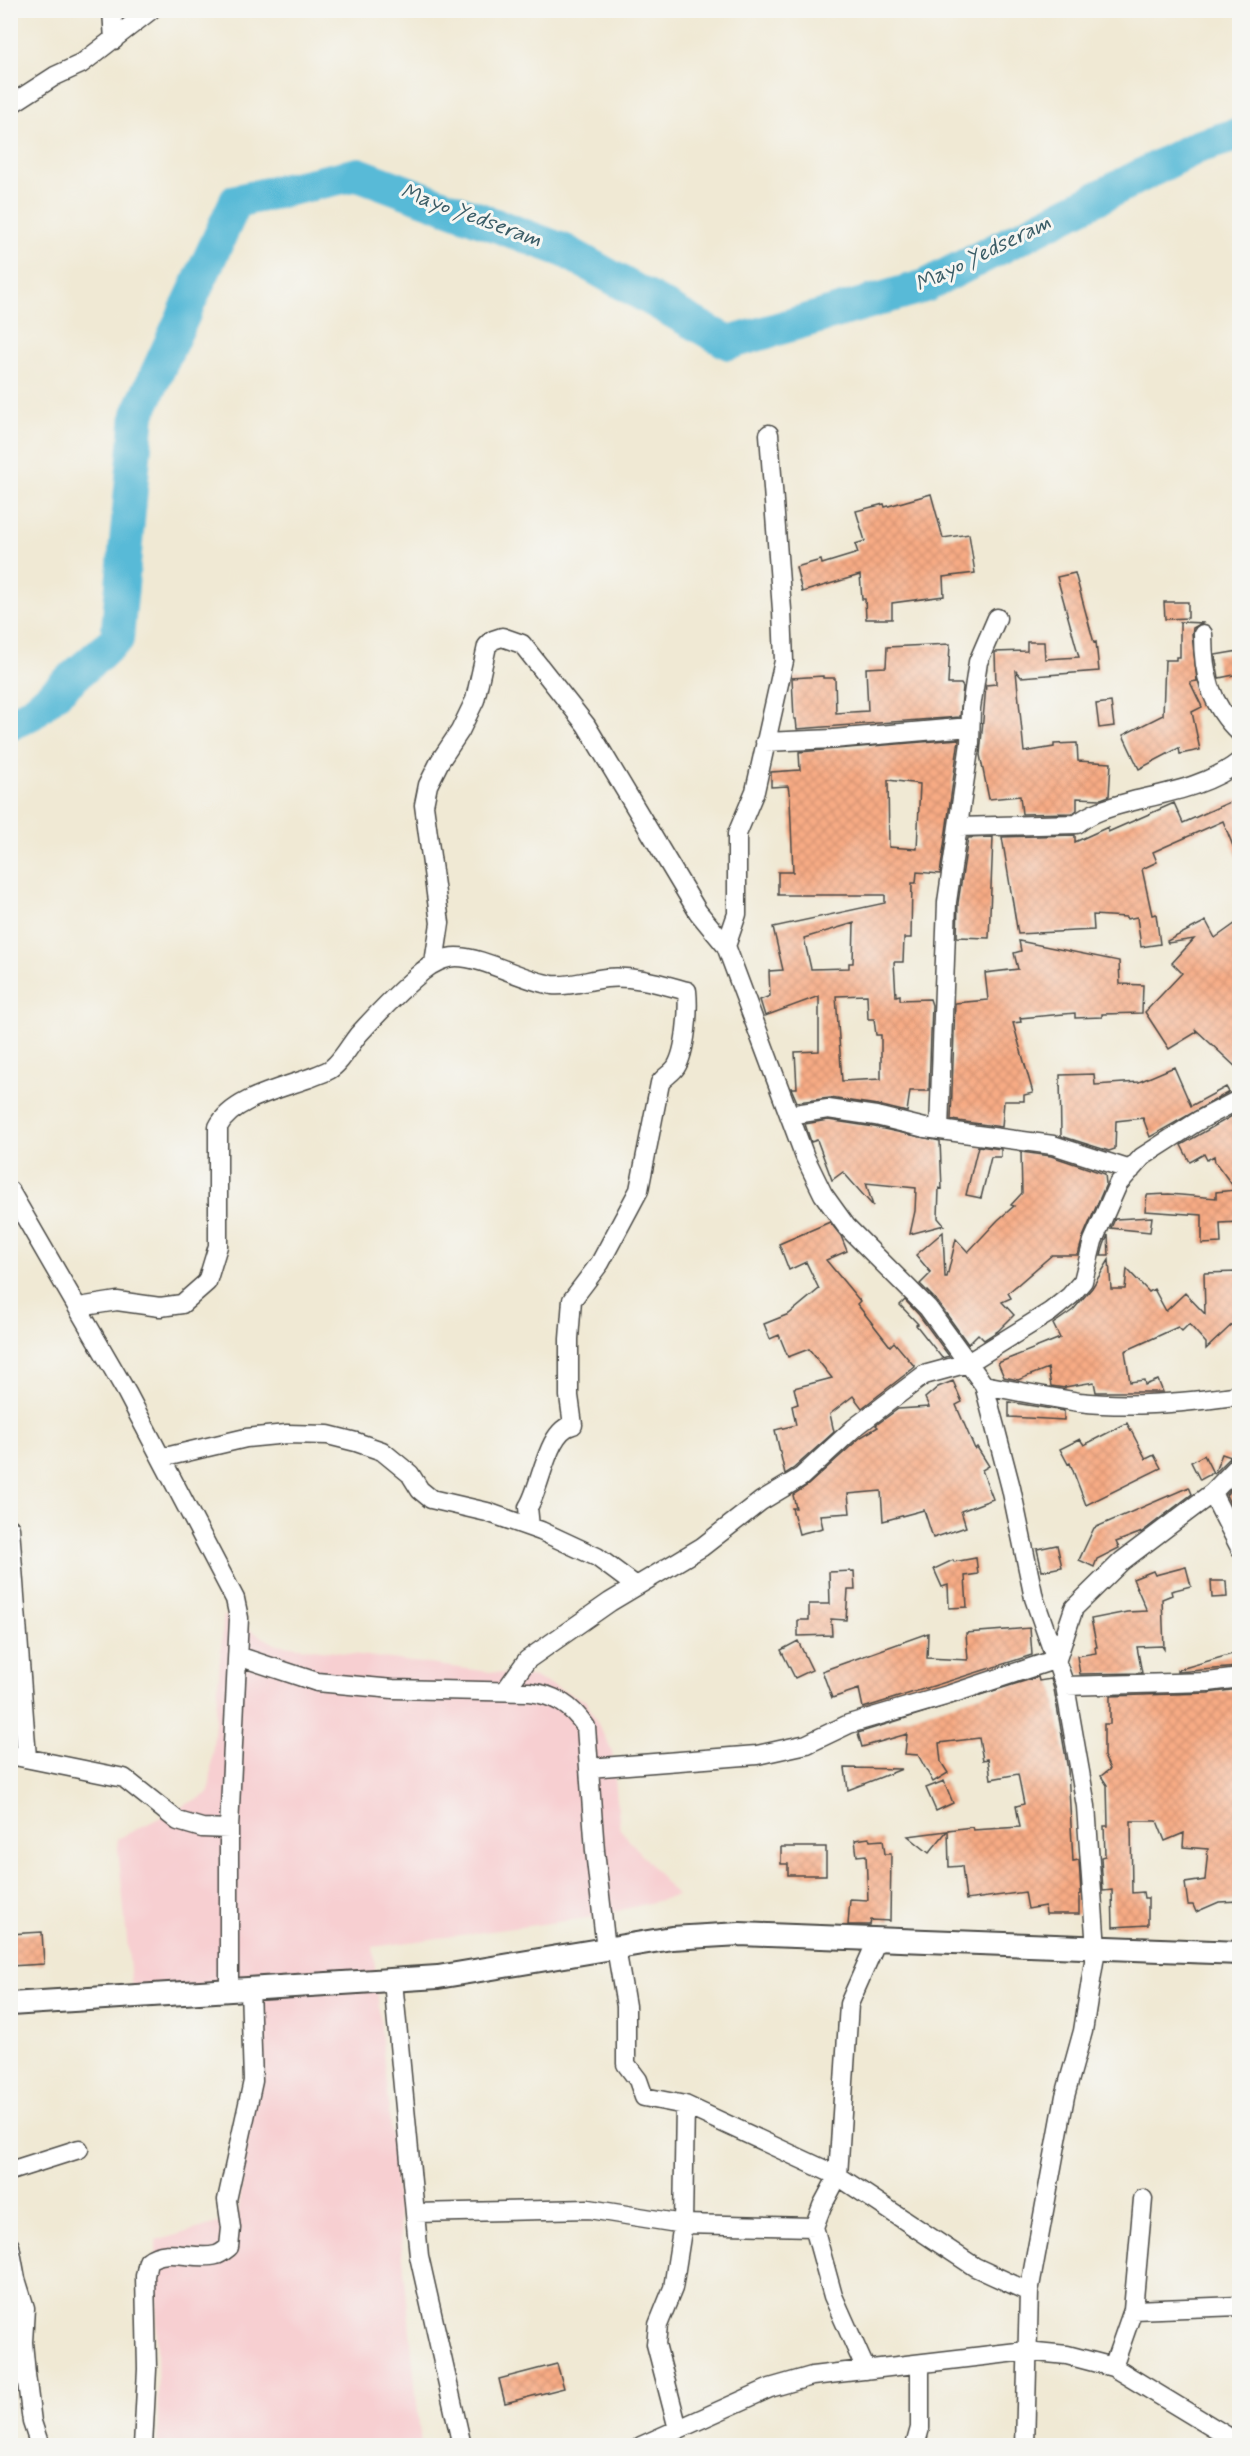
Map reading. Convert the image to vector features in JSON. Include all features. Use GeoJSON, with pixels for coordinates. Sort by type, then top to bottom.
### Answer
{"type":"FeatureCollection","features":[{"type":"Feature","properties":{"kind":"street"},"geometry":{"type":"LineString","coordinates":[[112,10],[114,40]]}},
{"type":"Feature","properties":{"kind":"street"},"geometry":{"type":"LineString","coordinates":[[10,105],[55,76],[81,64],[151,10]]}},
{"type":"Feature","properties":{"kind":"street"},"geometry":{"type":"LineString","coordinates":[[726,946],[737,914],[737,834],[755,791],[784,661],[769,434]]}},
{"type":"Feature","properties":{"kind":"street"},"geometry":{"type":"LineString","coordinates":[[939,1130],[947,903],[970,743],[970,708],[978,662],[998,618]]}},
{"type":"Feature","properties":{"kind":"street"},"geometry":{"type":"LineString","coordinates":[[1203,633],[1203,664],[1214,699],[1229,723],[1239,733]]}},
{"type":"Feature","properties":{"kind":"street"},"geometry":{"type":"LineString","coordinates":[[434,963],[440,923],[424,805],[428,785],[440,761],[460,731],[475,700],[487,646],[493,640],[502,637],[522,644],[586,725],[698,912],[726,946],[805,1157],[823,1194],[846,1226],[927,1308],[984,1385],[1011,1488],[1034,1598],[1065,1686],[1086,1806],[1096,1949],[1083,2031],[1065,2096],[1029,2292],[1025,2445]]}},
{"type":"Feature","properties":{"kind":"street"},"geometry":{"type":"LineString","coordinates":[[765,742],[970,728]]}},
{"type":"Feature","properties":{"kind":"street"},"geometry":{"type":"LineString","coordinates":[[958,827],[1077,824],[1086,817],[1109,807],[1207,780],[1229,770],[1239,761]]}},
{"type":"Feature","properties":{"kind":"street"},"geometry":{"type":"LineString","coordinates":[[79,1307],[117,1301],[160,1307],[182,1304],[193,1296],[207,1282],[218,1246],[218,1127],[222,1118],[264,1093],[331,1069],[369,1023],[423,970],[434,963],[454,957],[479,961],[552,985],[567,986],[607,978],[627,978],[687,991],[687,1013],[680,1058],[674,1070],[667,1073],[660,1083],[639,1190],[600,1263],[572,1300],[569,1396],[573,1425],[567,1426],[557,1435],[547,1458],[535,1497],[528,1507],[530,1527]]}},
{"type":"Feature","properties":{"kind":"street"},"geometry":{"type":"LineString","coordinates":[[505,1691],[527,1660],[610,1602],[702,1547],[761,1501],[801,1477],[854,1428],[924,1375],[968,1364],[1050,1312],[1070,1296],[1083,1281],[1093,1241],[1118,1184],[1142,1157],[1198,1121],[1239,1099]]}},
{"type":"Feature","properties":{"kind":"street"},"geometry":{"type":"LineString","coordinates":[[789,1115],[828,1109],[876,1116],[939,1130],[1053,1145],[1131,1170]]}},
{"type":"Feature","properties":{"kind":"street"},"geometry":{"type":"LineString","coordinates":[[10,1191],[79,1307],[161,1458],[235,1599],[239,1618],[229,1829],[240,1989],[253,2081],[227,2200],[231,2228],[229,2247],[216,2256],[155,2256],[148,2261],[146,2276],[147,2369],[142,2445]]}},
{"type":"Feature","properties":{"kind":"street"},"geometry":{"type":"LineString","coordinates":[[984,1385],[1080,1402],[1143,1405],[1239,1395]]}},
{"type":"Feature","properties":{"kind":"street"},"geometry":{"type":"LineString","coordinates":[[161,1458],[246,1438],[286,1434],[328,1435],[382,1451],[410,1474],[420,1490],[431,1499],[488,1512],[530,1527],[597,1557],[636,1586]]}},
{"type":"Feature","properties":{"kind":"street"},"geometry":{"type":"LineString","coordinates":[[1057,1659],[1074,1608],[1122,1561],[1212,1493],[1239,1464]]}},
{"type":"Feature","properties":{"kind":"street"},"geometry":{"type":"LineString","coordinates":[[1212,1493],[1239,1548]]}},
{"type":"Feature","properties":{"kind":"street"},"geometry":{"type":"LineString","coordinates":[[10,1528],[19,1756],[124,1778],[178,1821],[202,1828],[229,1829]]}},
{"type":"Feature","properties":{"kind":"street"},"geometry":{"type":"LineString","coordinates":[[238,1656],[317,1682],[393,1689],[548,1694],[578,1714],[586,1727],[611,1948],[626,2007],[626,2064],[638,2080],[644,2097],[685,2105],[838,2176],[975,2267],[1029,2292]]}},
{"type":"Feature","properties":{"kind":"street"},"geometry":{"type":"LineString","coordinates":[[589,1768],[757,1755],[807,1744],[849,1724],[1057,1659]]}},
{"type":"Feature","properties":{"kind":"street"},"geometry":{"type":"LineString","coordinates":[[1065,1686],[1208,1682],[1239,1678]]}},
{"type":"Feature","properties":{"kind":"street"},"geometry":{"type":"LineString","coordinates":[[10,2004],[438,1977],[672,1938],[740,1934],[1239,1953]]}},
{"type":"Feature","properties":{"kind":"street"},"geometry":{"type":"LineString","coordinates":[[866,2370],[833,2296],[814,2227],[838,2176],[849,2004],[878,1938]]}},
{"type":"Feature","properties":{"kind":"street"},"geometry":{"type":"LineString","coordinates":[[393,1981],[419,2256],[462,2445]]}},
{"type":"Feature","properties":{"kind":"street"},"geometry":{"type":"LineString","coordinates":[[678,2429],[656,2344],[658,2325],[674,2288],[683,2224],[685,2105]]}},
{"type":"Feature","properties":{"kind":"street"},"geometry":{"type":"LineString","coordinates":[[10,2171],[79,2149]]}},
{"type":"Feature","properties":{"kind":"street"},"geometry":{"type":"LineString","coordinates":[[1113,2367],[1132,2310],[1143,2199]]}},
{"type":"Feature","properties":{"kind":"street"},"geometry":{"type":"LineString","coordinates":[[415,2212],[589,2209],[683,2224],[814,2227]]}},
{"type":"Feature","properties":{"kind":"street"},"geometry":{"type":"LineString","coordinates":[[10,2246],[16,2279],[25,2308],[17,2324],[23,2342],[32,2422],[40,2445]]}},
{"type":"Feature","properties":{"kind":"street"},"geometry":{"type":"LineString","coordinates":[[1132,2310],[1239,2306]]}},
{"type":"Feature","properties":{"kind":"street"},"geometry":{"type":"LineString","coordinates":[[640,2445],[770,2388],[812,2376],[1026,2351],[1067,2355],[1113,2367],[1239,2444]]}},
{"type":"Feature","properties":{"kind":"street"},"geometry":{"type":"LineString","coordinates":[[915,2445],[920,2428],[920,2365]]}},
{"type":"Feature","properties":{"kind":"shaded area"},"geometry":{"type":"Polygon","coordinates":[[[224,1615],[275,1644],[536,1678],[586,1701],[612,1751],[620,1829],[677,1896],[594,1917],[373,1947],[421,2445],[158,2445],[156,2241],[238,2217],[262,2003],[133,2000],[117,1839],[209,1793],[224,1615]]]}},
{"type":"Feature","properties":{"kind":"building"},"geometry":{"type":"Polygon","coordinates":[[[931,494],[943,538],[969,534],[975,573],[943,577],[944,596],[892,603],[892,619],[866,619],[860,575],[802,592],[796,567],[821,560],[822,564],[858,553],[855,544],[865,541],[856,511],[884,504],[885,507],[931,494]]]}},
{"type":"Feature","properties":{"kind":"building"},"geometry":{"type":"Polygon","coordinates":[[[1075,573],[1094,643],[1096,642],[1099,671],[1021,677],[1016,671],[1024,752],[1054,747],[1054,744],[1077,743],[1078,761],[1111,763],[1109,796],[1101,799],[1077,798],[1077,810],[1073,813],[1022,814],[1020,796],[989,799],[980,755],[986,685],[996,684],[995,652],[1027,651],[1027,642],[1044,642],[1045,659],[1079,657],[1057,577],[1075,573]]]}},
{"type":"Feature","properties":{"kind":"building"},"geometry":{"type":"Polygon","coordinates":[[[1164,602],[1188,602],[1188,618],[1165,619],[1164,602]]]}},
{"type":"Feature","properties":{"kind":"building"},"geometry":{"type":"Polygon","coordinates":[[[1180,622],[1202,623],[1193,628],[1197,681],[1190,682],[1202,707],[1192,712],[1200,750],[1180,754],[1179,748],[1139,769],[1123,735],[1163,715],[1165,660],[1176,660],[1176,657],[1180,657],[1180,622]]]}},
{"type":"Feature","properties":{"kind":"building"},"geometry":{"type":"Polygon","coordinates":[[[950,644],[948,684],[961,684],[963,687],[960,717],[797,729],[796,719],[794,719],[792,678],[823,676],[823,678],[835,678],[836,713],[868,711],[866,668],[886,667],[887,647],[950,644]]]}},
{"type":"Feature","properties":{"kind":"building"},"geometry":{"type":"Polygon","coordinates":[[[1239,651],[1239,674],[1219,678],[1215,655],[1239,651]]]}},
{"type":"Feature","properties":{"kind":"building"},"geometry":{"type":"Polygon","coordinates":[[[1111,702],[1114,726],[1099,728],[1096,704],[1111,702]]]}},
{"type":"Feature","properties":{"kind":"building"},"geometry":{"type":"Polygon","coordinates":[[[959,739],[940,874],[917,872],[916,883],[912,883],[911,938],[904,938],[903,962],[894,962],[896,996],[900,995],[900,1000],[930,999],[932,1005],[929,1091],[910,1091],[907,1112],[830,1098],[797,1102],[791,1088],[797,1088],[795,1052],[819,1051],[819,996],[765,1016],[760,1000],[770,996],[769,971],[783,970],[773,927],[885,903],[885,895],[778,895],[778,872],[793,872],[790,799],[788,786],[771,787],[771,772],[800,770],[799,752],[959,739]],[[888,780],[889,847],[917,849],[920,784],[888,780]],[[854,923],[804,938],[811,969],[849,968],[849,963],[853,963],[854,923]],[[867,995],[836,996],[842,1081],[881,1079],[881,1035],[876,1035],[874,1019],[868,1019],[867,995]]]}},
{"type":"Feature","properties":{"kind":"building"},"geometry":{"type":"Polygon","coordinates":[[[1239,798],[1239,861],[1223,821],[1153,852],[1157,862],[1142,869],[1152,915],[1156,914],[1160,944],[1141,947],[1137,917],[1127,919],[1126,917],[1093,915],[1094,930],[1018,934],[1002,837],[1075,835],[1075,842],[1108,827],[1108,832],[1174,803],[1183,823],[1239,798]]]}},
{"type":"Feature","properties":{"kind":"building"},"geometry":{"type":"Polygon","coordinates":[[[993,837],[989,938],[957,937],[958,903],[968,838],[993,837]]]}},
{"type":"Feature","properties":{"kind":"building"},"geometry":{"type":"Polygon","coordinates":[[[1206,921],[1215,938],[1239,921],[1239,1070],[1195,1029],[1197,1032],[1169,1049],[1145,1012],[1182,973],[1172,963],[1194,939],[1168,943],[1167,941],[1206,921]]]}},
{"type":"Feature","properties":{"kind":"building"},"geometry":{"type":"Polygon","coordinates":[[[1019,941],[1119,961],[1120,984],[1143,985],[1142,1013],[1102,1014],[1102,1017],[1075,1018],[1075,1013],[1020,1018],[1021,1022],[1013,1023],[1033,1093],[1024,1095],[1024,1101],[1004,1101],[1002,1127],[951,1120],[955,1003],[988,1000],[985,973],[1018,969],[1014,953],[1021,951],[1019,941]]]}},
{"type":"Feature","properties":{"kind":"building"},"geometry":{"type":"Polygon","coordinates":[[[1174,1067],[1191,1106],[1226,1087],[1229,1092],[1150,1137],[1143,1118],[1116,1121],[1115,1149],[1109,1151],[1061,1136],[1060,1075],[1094,1074],[1095,1085],[1139,1082],[1174,1067]]]}},
{"type":"Feature","properties":{"kind":"building"},"geometry":{"type":"Polygon","coordinates":[[[1239,1112],[1239,1222],[1220,1223],[1221,1243],[1202,1244],[1202,1215],[1145,1211],[1147,1195],[1169,1194],[1216,1198],[1216,1192],[1236,1190],[1215,1162],[1214,1156],[1207,1160],[1204,1154],[1190,1162],[1181,1145],[1239,1112]]]}},
{"type":"Feature","properties":{"kind":"building"},"geometry":{"type":"Polygon","coordinates":[[[828,1120],[940,1141],[942,1189],[939,1188],[938,1218],[944,1225],[910,1234],[915,1211],[916,1188],[866,1183],[873,1206],[843,1172],[832,1180],[817,1140],[811,1142],[805,1124],[828,1120]]]}},
{"type":"Feature","properties":{"kind":"building"},"geometry":{"type":"Polygon","coordinates":[[[978,1146],[1001,1149],[1001,1157],[991,1157],[981,1198],[966,1195],[978,1146]]]}},
{"type":"Feature","properties":{"kind":"building"},"geometry":{"type":"Polygon","coordinates":[[[1021,1152],[1051,1156],[1105,1174],[1106,1184],[1083,1237],[1078,1255],[1052,1255],[1008,1293],[1011,1298],[1002,1302],[1014,1315],[998,1331],[984,1340],[978,1334],[968,1344],[937,1301],[920,1284],[931,1273],[916,1255],[943,1232],[945,1277],[947,1277],[956,1239],[968,1252],[1014,1206],[1011,1205],[1022,1193],[1021,1152]]]}},
{"type":"Feature","properties":{"kind":"building"},"geometry":{"type":"Polygon","coordinates":[[[1152,1217],[1150,1232],[1111,1228],[1115,1219],[1152,1217]]]}},
{"type":"Feature","properties":{"kind":"building"},"geometry":{"type":"Polygon","coordinates":[[[830,1222],[841,1236],[847,1251],[826,1260],[860,1301],[857,1304],[890,1346],[894,1342],[915,1367],[862,1408],[853,1396],[830,1414],[834,1432],[785,1474],[775,1430],[796,1425],[792,1406],[798,1404],[794,1388],[832,1378],[809,1349],[788,1357],[779,1335],[770,1339],[764,1324],[789,1314],[819,1289],[806,1262],[789,1270],[779,1244],[830,1222]]]}},
{"type":"Feature","properties":{"kind":"building"},"geometry":{"type":"Polygon","coordinates":[[[1108,1235],[1109,1255],[1101,1255],[1104,1245],[1108,1235]]]}},
{"type":"Feature","properties":{"kind":"building"},"geometry":{"type":"Polygon","coordinates":[[[1109,1260],[1111,1289],[1125,1289],[1127,1269],[1149,1292],[1154,1289],[1166,1311],[1185,1293],[1205,1314],[1204,1273],[1239,1272],[1239,1318],[1206,1349],[1206,1343],[1189,1324],[1182,1331],[1178,1327],[1125,1351],[1130,1382],[1144,1380],[1145,1385],[1158,1380],[1163,1392],[1096,1392],[1094,1382],[1065,1388],[1051,1386],[1048,1368],[1018,1380],[1004,1377],[998,1363],[1060,1338],[1053,1324],[1073,1310],[1092,1288],[1109,1260]]]}},
{"type":"Feature","properties":{"kind":"building"},"geometry":{"type":"Polygon","coordinates":[[[905,1300],[949,1356],[942,1358],[916,1325],[918,1324],[900,1305],[905,1300]]]}},
{"type":"Feature","properties":{"kind":"building"},"geometry":{"type":"Polygon","coordinates":[[[953,1381],[962,1402],[956,1405],[975,1449],[977,1447],[989,1466],[982,1470],[993,1499],[961,1511],[966,1527],[933,1538],[924,1510],[883,1521],[881,1491],[848,1494],[850,1513],[820,1515],[823,1528],[799,1534],[792,1508],[796,1508],[793,1495],[898,1409],[929,1407],[925,1398],[938,1387],[953,1381]]]}},
{"type":"Feature","properties":{"kind":"building"},"geometry":{"type":"Polygon","coordinates":[[[1009,1402],[1064,1411],[1064,1420],[1009,1417],[1009,1402]]]}},
{"type":"Feature","properties":{"kind":"building"},"geometry":{"type":"Polygon","coordinates":[[[1127,1423],[1146,1459],[1154,1455],[1161,1468],[1086,1505],[1070,1463],[1068,1464],[1060,1449],[1080,1439],[1084,1445],[1127,1423]]]}},
{"type":"Feature","properties":{"kind":"building"},"geometry":{"type":"Polygon","coordinates":[[[1222,1454],[1231,1457],[1214,1474],[1222,1454]]]}},
{"type":"Feature","properties":{"kind":"building"},"geometry":{"type":"Polygon","coordinates":[[[1204,1455],[1213,1473],[1200,1480],[1191,1462],[1204,1455]]]}},
{"type":"Feature","properties":{"kind":"building"},"geometry":{"type":"Polygon","coordinates":[[[1239,1481],[1239,1522],[1226,1495],[1239,1481]]]}},
{"type":"Feature","properties":{"kind":"building"},"geometry":{"type":"Polygon","coordinates":[[[1189,1487],[1192,1494],[1142,1532],[1116,1542],[1119,1548],[1097,1559],[1094,1567],[1079,1560],[1094,1528],[1189,1487]]]}},
{"type":"Feature","properties":{"kind":"building"},"geometry":{"type":"Polygon","coordinates":[[[1057,1545],[1062,1567],[1042,1571],[1037,1549],[1057,1545]]]}},
{"type":"Feature","properties":{"kind":"building"},"geometry":{"type":"Polygon","coordinates":[[[976,1558],[978,1574],[965,1576],[967,1607],[949,1608],[948,1585],[942,1587],[934,1569],[953,1560],[954,1562],[976,1558]]]}},
{"type":"Feature","properties":{"kind":"building"},"geometry":{"type":"Polygon","coordinates":[[[1186,1567],[1191,1586],[1171,1591],[1172,1595],[1162,1599],[1164,1649],[1162,1646],[1137,1647],[1142,1673],[1080,1674],[1077,1656],[1096,1653],[1095,1647],[1097,1647],[1091,1619],[1127,1612],[1147,1611],[1133,1579],[1153,1571],[1155,1575],[1186,1567]]]}},
{"type":"Feature","properties":{"kind":"building"},"geometry":{"type":"Polygon","coordinates":[[[854,1571],[855,1590],[848,1590],[846,1620],[831,1619],[832,1635],[798,1636],[798,1620],[809,1620],[809,1604],[830,1604],[829,1572],[854,1571]]]}},
{"type":"Feature","properties":{"kind":"building"},"geometry":{"type":"Polygon","coordinates":[[[1211,1581],[1226,1581],[1227,1597],[1212,1598],[1211,1581]]]}},
{"type":"Feature","properties":{"kind":"building"},"geometry":{"type":"Polygon","coordinates":[[[1030,1628],[1032,1655],[863,1708],[859,1689],[832,1698],[822,1671],[928,1633],[927,1658],[968,1660],[966,1633],[1030,1628]]]}},
{"type":"Feature","properties":{"kind":"building"},"geometry":{"type":"Polygon","coordinates":[[[798,1641],[812,1670],[795,1678],[781,1650],[798,1641]]]}},
{"type":"Feature","properties":{"kind":"building"},"geometry":{"type":"Polygon","coordinates":[[[1239,1652],[1239,1667],[1177,1672],[1177,1670],[1239,1652]]]}},
{"type":"Feature","properties":{"kind":"building"},"geometry":{"type":"Polygon","coordinates":[[[1038,1677],[1039,1681],[1051,1679],[1054,1689],[1068,1770],[1073,1861],[1079,1860],[1081,1894],[1079,1895],[1079,1914],[1046,1914],[1045,1906],[1028,1909],[1025,1892],[966,1900],[962,1866],[949,1867],[948,1830],[972,1827],[973,1830],[1020,1827],[1016,1806],[1024,1804],[1018,1774],[991,1779],[988,1759],[983,1760],[979,1738],[939,1743],[941,1762],[948,1773],[933,1782],[918,1755],[905,1754],[907,1734],[862,1747],[858,1733],[1038,1677]]]}},
{"type":"Feature","properties":{"kind":"building"},"geometry":{"type":"Polygon","coordinates":[[[1239,1689],[1239,1901],[1219,1902],[1196,1912],[1193,1905],[1188,1905],[1185,1883],[1205,1880],[1208,1849],[1183,1847],[1184,1833],[1165,1841],[1157,1821],[1131,1821],[1132,1893],[1143,1892],[1144,1898],[1148,1898],[1148,1925],[1113,1927],[1112,1890],[1103,1891],[1101,1857],[1105,1856],[1104,1826],[1108,1826],[1107,1785],[1101,1776],[1110,1769],[1104,1756],[1104,1724],[1110,1724],[1110,1696],[1208,1693],[1239,1689]]]}},
{"type":"Feature","properties":{"kind":"building"},"geometry":{"type":"Polygon","coordinates":[[[845,1768],[902,1769],[848,1790],[845,1768]]]}},
{"type":"Feature","properties":{"kind":"building"},"geometry":{"type":"Polygon","coordinates":[[[944,1781],[953,1803],[936,1811],[926,1788],[944,1781]]]}},
{"type":"Feature","properties":{"kind":"building"},"geometry":{"type":"Polygon","coordinates":[[[947,1831],[929,1853],[908,1836],[947,1831]]]}},
{"type":"Feature","properties":{"kind":"building"},"geometry":{"type":"Polygon","coordinates":[[[869,1838],[870,1841],[883,1840],[885,1854],[891,1854],[890,1921],[871,1920],[870,1925],[848,1925],[850,1899],[868,1900],[866,1855],[857,1856],[855,1840],[869,1838]]]}},
{"type":"Feature","properties":{"kind":"building"},"geometry":{"type":"Polygon","coordinates":[[[781,1847],[826,1847],[826,1875],[788,1875],[788,1864],[781,1864],[781,1847]]]}},
{"type":"Feature","properties":{"kind":"building"},"geometry":{"type":"Polygon","coordinates":[[[42,1932],[44,1964],[10,1966],[10,1934],[42,1932]]]}},
{"type":"Feature","properties":{"kind":"building"},"geometry":{"type":"Polygon","coordinates":[[[557,2364],[564,2388],[505,2403],[499,2379],[557,2364]]]}},
{"type":"Feature","properties":{"kind":"waterway","name":"Mayo Yedseram"},"geometry":{"type":"LineString","coordinates":[[10,724],[32,713],[117,639],[138,414],[236,201],[358,174],[565,251],[729,343],[925,286],[1197,147],[1240,134]]}}]}
